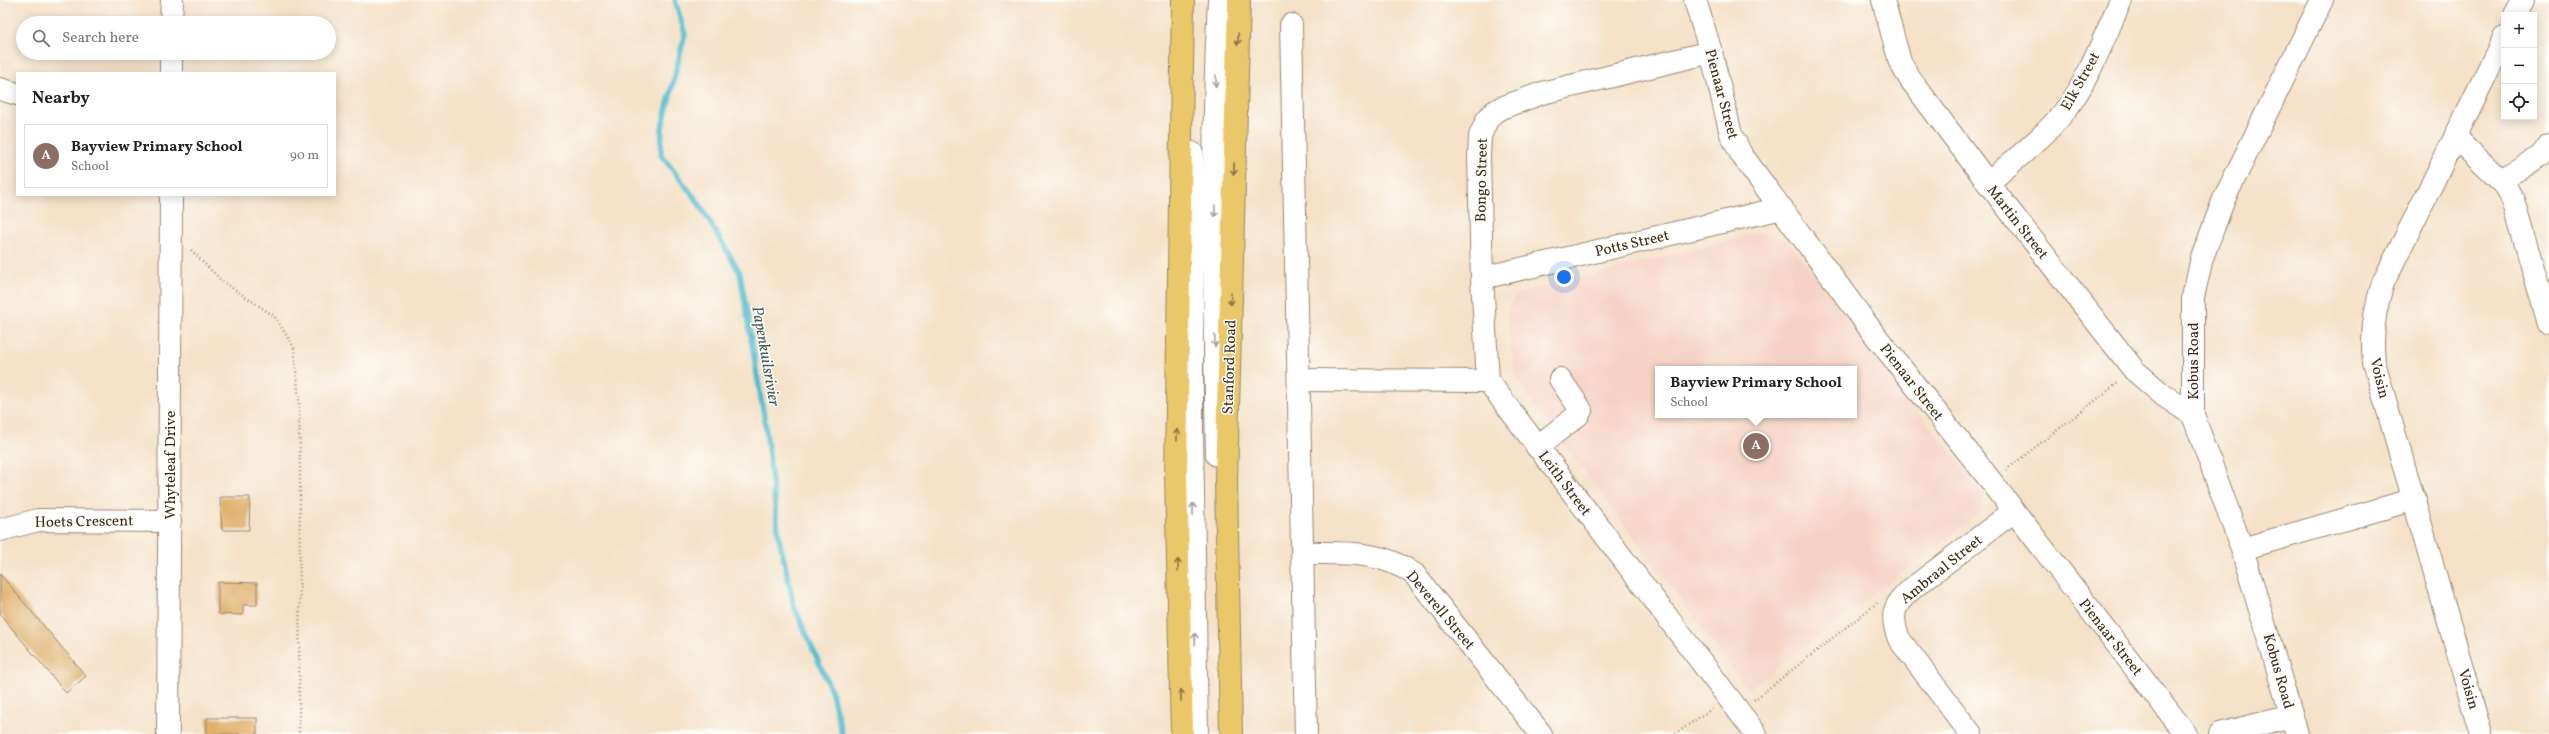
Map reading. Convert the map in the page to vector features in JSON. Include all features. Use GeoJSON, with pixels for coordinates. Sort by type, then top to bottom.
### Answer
{"type":"FeatureCollection","features":[{"type":"Feature","properties":{"kind":"main road"},"geometry":{"type":"LineString","coordinates":[[1182,734],[1176,474],[1183,0]]}},
{"type":"Feature","properties":{"kind":"main road","name":"Stanford Road"},"geometry":{"type":"LineString","coordinates":[[1231,734],[1226,481],[1239,0]]}},
{"type":"Feature","properties":{"kind":"street"},"geometry":{"type":"LineString","coordinates":[[172,0],[172,16]]}},
{"type":"Feature","properties":{"kind":"street"},"geometry":{"type":"LineString","coordinates":[[1194,0],[1191,241],[1197,734]]}},
{"type":"Feature","properties":{"kind":"street"},"geometry":{"type":"LineString","coordinates":[[1219,0],[1216,87],[1214,325],[1221,734]]}},
{"type":"Feature","properties":{"kind":"street","name":"Pienaar Street"},"geometry":{"type":"LineString","coordinates":[[1695,0],[1711,52],[1735,146],[1871,330],[1991,481],[2186,734]]}},
{"type":"Feature","properties":{"kind":"street","name":"Martin Street"},"geometry":{"type":"LineString","coordinates":[[1883,0],[1895,46],[1903,68],[1988,183],[2134,370],[2163,395],[2193,415]]}},
{"type":"Feature","properties":{"kind":"street","name":"Elk Street"},"geometry":{"type":"LineString","coordinates":[[1988,183],[2045,134],[2065,111],[2092,62],[2121,0]]}},
{"type":"Feature","properties":{"kind":"street","name":"Kobus Road"},"geometry":{"type":"LineString","coordinates":[[2294,725],[2242,549],[2193,415],[2194,297],[2202,258],[2212,227],[2251,140],[2322,0]]}},
{"type":"Feature","properties":{"kind":"street"},"geometry":{"type":"LineString","coordinates":[[2517,12],[2523,0]]}},
{"type":"Feature","properties":{"kind":"street"},"geometry":{"type":"LineString","coordinates":[[1291,25],[1300,380],[1306,734]]}},
{"type":"Feature","properties":{"kind":"street","name":"Voisin"},"geometry":{"type":"LineString","coordinates":[[2482,734],[2416,499],[2374,362],[2372,344],[2374,314],[2383,283],[2501,44]]}},
{"type":"Feature","properties":{"kind":"street","name":"Bongo Street"},"geometry":{"type":"LineString","coordinates":[[1488,381],[1482,278],[1480,136],[1494,112],[1542,94],[1711,52]]}},
{"type":"Feature","properties":{"kind":"street"},"geometry":{"type":"LineString","coordinates":[[171,60],[171,72]]}},
{"type":"Feature","properties":{"kind":"street"},"geometry":{"type":"LineString","coordinates":[[0,89],[16,94]]}},
{"type":"Feature","properties":{"kind":"street"},"geometry":{"type":"LineString","coordinates":[[2455,137],[2500,180],[2513,200],[2549,324]]}},
{"type":"Feature","properties":{"kind":"street"},"geometry":{"type":"LineString","coordinates":[[2500,180],[2541,156],[2549,145]]}},
{"type":"Feature","properties":{"kind":"street","name":"Whyteleaf Drive"},"geometry":{"type":"LineString","coordinates":[[168,734],[171,196]]}},
{"type":"Feature","properties":{"kind":"street","name":"Potts Street"},"geometry":{"type":"LineString","coordinates":[[1482,278],[1782,208]]}},
{"type":"Feature","properties":{"kind":"street"},"geometry":{"type":"LineString","coordinates":[[1537,447],[1578,415],[1581,410],[1560,379]]}},
{"type":"Feature","properties":{"kind":"street"},"geometry":{"type":"LineString","coordinates":[[1300,380],[1488,381]]}},
{"type":"Feature","properties":{"kind":"street","name":"Leith Street"},"geometry":{"type":"LineString","coordinates":[[1488,381],[1756,734]]}},
{"type":"Feature","properties":{"kind":"street"},"geometry":{"type":"LineString","coordinates":[[2242,549],[2416,499]]}},
{"type":"Feature","properties":{"kind":"street","name":"Ambraal Street"},"geometry":{"type":"LineString","coordinates":[[1972,734],[1898,639],[1893,624],[1893,615],[1900,599],[2014,511]]}},
{"type":"Feature","properties":{"kind":"street","name":"Hoets Crescent"},"geometry":{"type":"LineString","coordinates":[[0,530],[38,520],[170,521]]}},
{"type":"Feature","properties":{"kind":"street","name":"Deverell Street"},"geometry":{"type":"LineString","coordinates":[[1303,553],[1349,553],[1379,557],[1403,566],[1414,574],[1541,734]]}},
{"type":"Feature","properties":{"kind":"street"},"geometry":{"type":"LineString","coordinates":[[2220,734],[2294,725]]}},
{"type":"Feature","properties":{"kind":"path"},"geometry":{"type":"LineString","coordinates":[[171,230],[222,281],[274,316],[294,347],[298,392],[300,473],[299,734]]}},
{"type":"Feature","properties":{"kind":"path"},"geometry":{"type":"LineString","coordinates":[[1991,481],[2134,370]]}},
{"type":"Feature","properties":{"kind":"path"},"geometry":{"type":"LineString","coordinates":[[1675,734],[1734,704],[1874,603],[1900,599]]}},
{"type":"Feature","properties":{"kind":"shaded area"},"geometry":{"type":"Polygon","coordinates":[[[1758,233],[1787,240],[1983,495],[1981,512],[1748,690],[1529,398],[1515,374],[1507,310],[1517,294],[1758,233]]]}},
{"type":"Feature","properties":{"kind":"building"},"geometry":{"type":"Polygon","coordinates":[[[220,497],[250,497],[249,530],[222,530],[220,497]]]}},
{"type":"Feature","properties":{"kind":"building"},"geometry":{"type":"Polygon","coordinates":[[[0,574],[86,676],[66,693],[0,614],[0,574]]]}},
{"type":"Feature","properties":{"kind":"building"},"geometry":{"type":"Polygon","coordinates":[[[218,582],[257,583],[257,605],[243,605],[243,615],[218,614],[218,582]]]}},
{"type":"Feature","properties":{"kind":"building"},"geometry":{"type":"Polygon","coordinates":[[[207,718],[257,718],[257,734],[207,734],[207,718]]]}},
{"type":"Feature","properties":{"kind":"waterway","name":"Papenkuilsrivier"},"geometry":{"type":"LineString","coordinates":[[675,0],[685,34],[662,128],[661,155],[698,202],[740,273],[765,422],[779,538],[794,606],[831,690],[842,734]]}},
{"type":"Feature","properties":{"kind":"place","name":"Bayview Primary School"},"geometry":{"type":"Point","coordinates":[1756,446]}}]}
